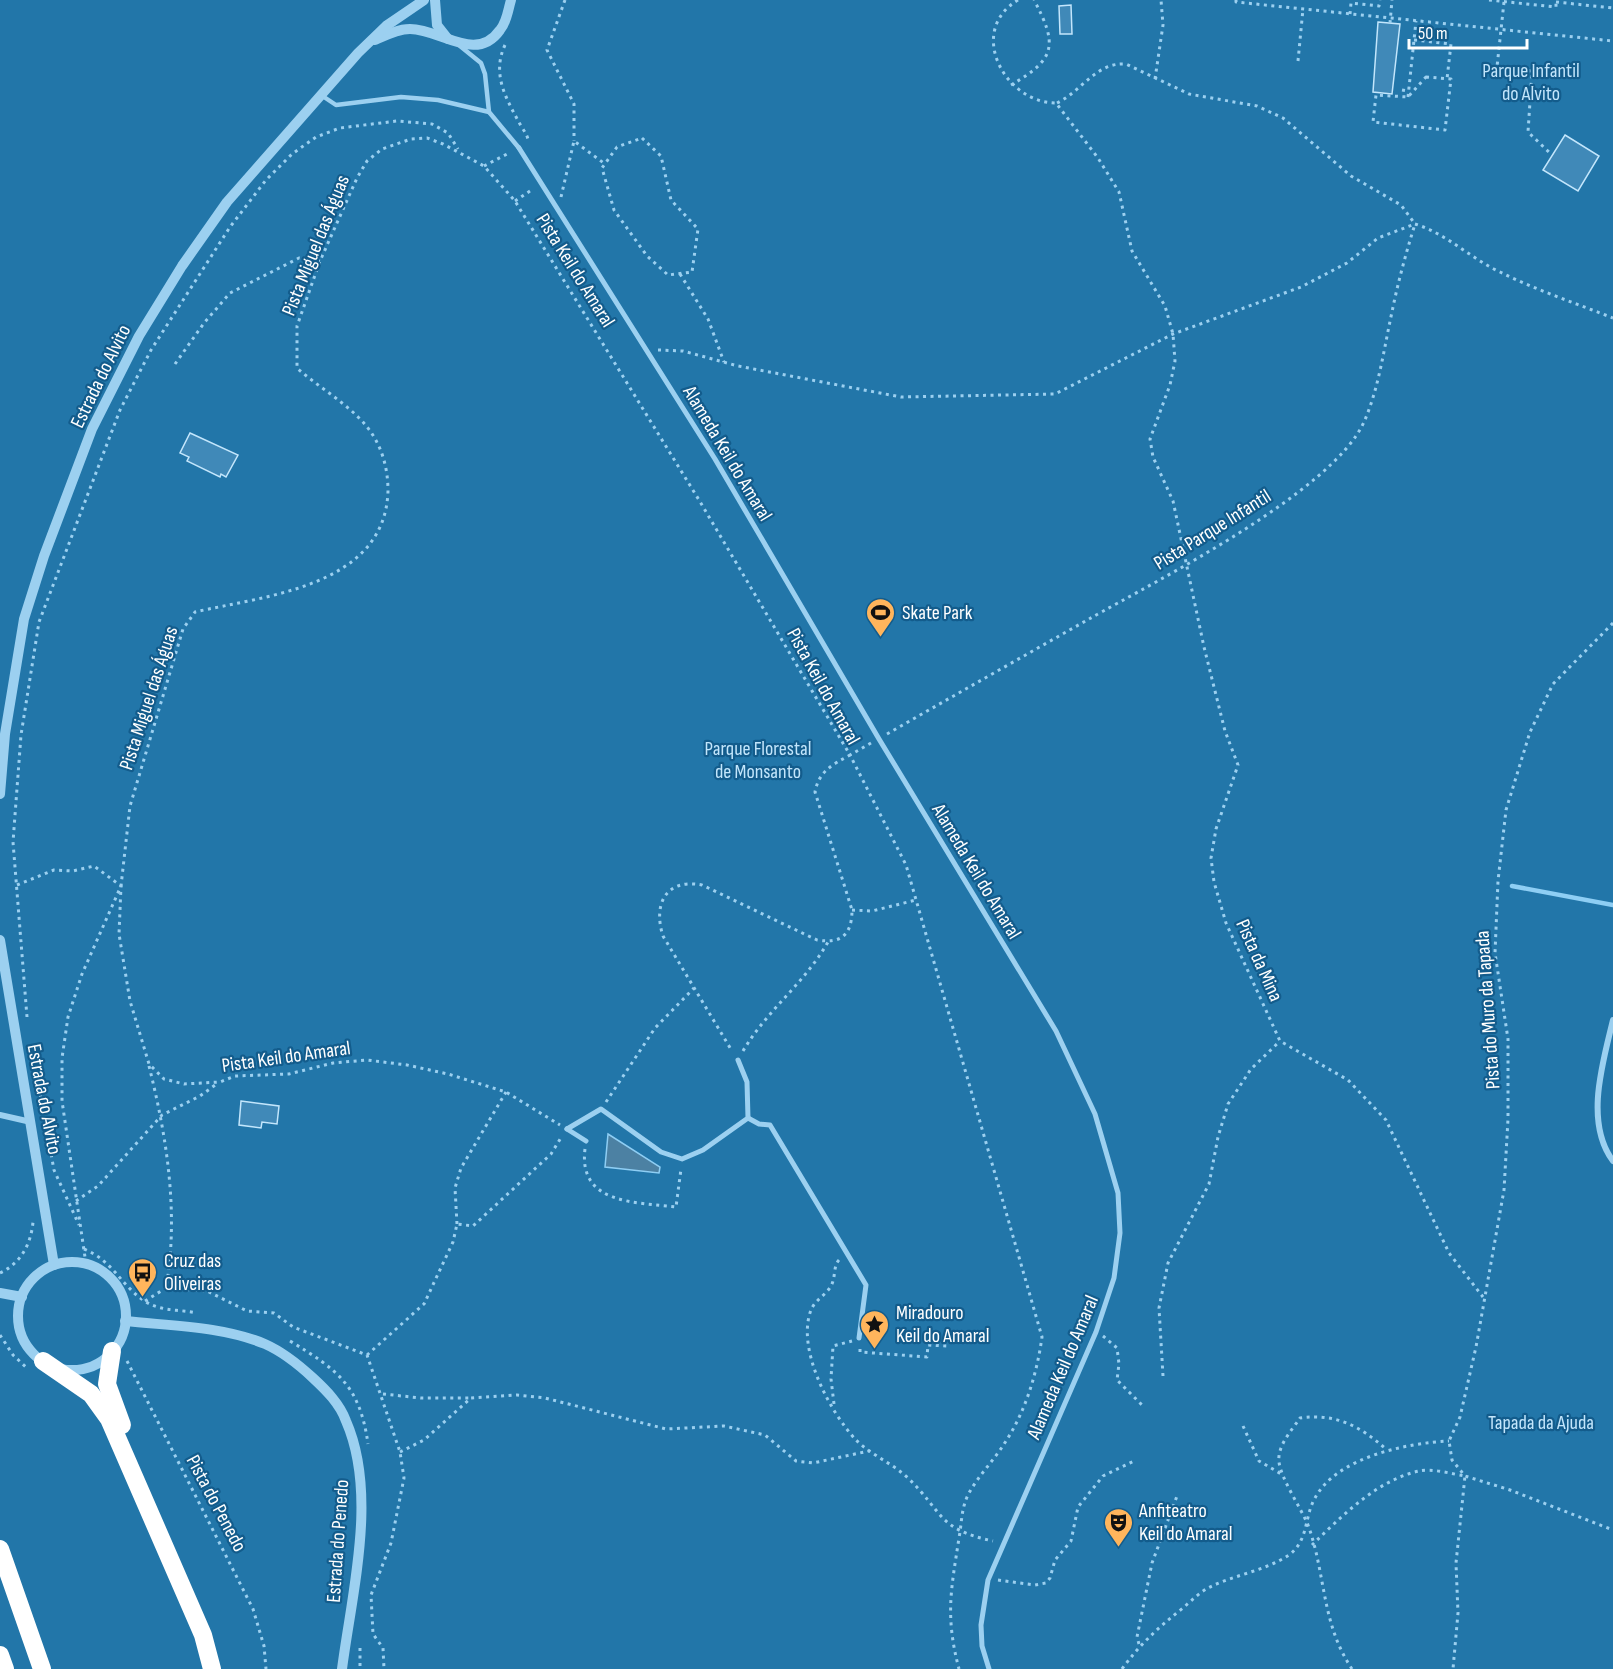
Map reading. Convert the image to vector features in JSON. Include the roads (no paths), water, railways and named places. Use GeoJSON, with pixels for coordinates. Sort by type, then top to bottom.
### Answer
{"type":"FeatureCollection","features":[{"type":"Feature","properties":{"kind":"highway"},"geometry":{"type":"LineString","coordinates":[[119,1354],[107,1384],[211,1634],[219,1669]]}},
{"type":"Feature","properties":{"kind":"highway"},"geometry":{"type":"LineString","coordinates":[[43,1362],[91,1394],[109,1419],[203,1635],[212,1669]]}},
{"type":"Feature","properties":{"kind":"highway"},"geometry":{"type":"LineString","coordinates":[[0,1549],[39,1660],[49,1669]]}},
{"type":"Feature","properties":{"kind":"highway"},"geometry":{"type":"LineString","coordinates":[[0,1655],[5,1669]]}},
{"type":"Feature","properties":{"kind":"street","name":"Estrada do Alvito"},"geometry":{"type":"LineString","coordinates":[[0,794],[5,734],[24,619],[44,556],[92,429],[138,336],[182,266],[227,202],[371,41],[386,26],[424,0]]}},
{"type":"Feature","properties":{"kind":"street"},"geometry":{"type":"LineString","coordinates":[[435,0],[434,16],[437,25],[453,41]]}},
{"type":"Feature","properties":{"kind":"street"},"geometry":{"type":"LineString","coordinates":[[506,0],[507,12]]}},
{"type":"Feature","properties":{"kind":"street","name":"Estrada do Alvito"},"geometry":{"type":"LineString","coordinates":[[371,41],[409,29],[476,46],[494,38],[505,21],[511,0]]}},
{"type":"Feature","properties":{"kind":"street","name":"Alameda Keil do Amaral"},"geometry":{"type":"LineString","coordinates":[[519,148],[648,349],[1056,1031],[1095,1114],[1118,1193],[1119,1233],[1114,1278],[1096,1332],[1002,1543],[988,1580],[981,1625],[982,1646],[989,1669]]}},
{"type":"Feature","properties":{"kind":"street","name":"Estrada do Alvito"},"geometry":{"type":"LineString","coordinates":[[0,940],[54,1265]]}},
{"type":"Feature","properties":{"kind":"street"},"geometry":{"type":"LineString","coordinates":[[1613,1020],[1600,1072],[1599,1118],[1606,1151],[1613,1161]]}},
{"type":"Feature","properties":{"kind":"street"},"geometry":{"type":"LineString","coordinates":[[738,1060],[747,1082],[748,1118]]}},
{"type":"Feature","properties":{"kind":"street"},"geometry":{"type":"LineString","coordinates":[[586,1141],[567,1129],[601,1110],[661,1152],[682,1159],[703,1150],[748,1118]]}},
{"type":"Feature","properties":{"kind":"street"},"geometry":{"type":"LineString","coordinates":[[0,1115],[31,1122]]}},
{"type":"Feature","properties":{"kind":"street"},"geometry":{"type":"LineString","coordinates":[[748,1118],[759,1124],[770,1125],[866,1285],[859,1338]]}},
{"type":"Feature","properties":{"kind":"street"},"geometry":{"type":"LineString","coordinates":[[75,1262],[86,1264],[96,1268],[113,1281],[123,1300],[125,1322],[119,1354],[74,1370],[43,1362],[23,1338],[18,1318],[22,1297],[38,1274],[54,1265],[75,1262]]}},
{"type":"Feature","properties":{"kind":"street"},"geometry":{"type":"LineString","coordinates":[[0,1293],[22,1297]]}},
{"type":"Feature","properties":{"kind":"street","name":"Estrada do Penedo"},"geometry":{"type":"LineString","coordinates":[[125,1322],[216,1331],[263,1343],[301,1366],[328,1392],[346,1420],[362,1480],[361,1517],[342,1669]]}},
{"type":"Feature","properties":{"kind":"lane"},"geometry":{"type":"LineString","coordinates":[[453,41],[481,63],[485,74],[489,112],[519,148]]}},
{"type":"Feature","properties":{"kind":"lane"},"geometry":{"type":"LineString","coordinates":[[321,95],[336,105],[401,97],[438,100],[489,112]]}},
{"type":"Feature","properties":{"kind":"waterway"},"geometry":{"type":"LineString","coordinates":[[1512,886],[1613,905]]}},
{"type":"Feature","properties":{"kind":"place","name":"Skate Park"},"geometry":{"type":"Point","coordinates":[881,638]}},
{"type":"Feature","properties":{"kind":"place","name":"Cruz das Oliveiras"},"geometry":{"type":"Point","coordinates":[143,1298]}},
{"type":"Feature","properties":{"kind":"place","name":"Miradouro Keil do Amaral"},"geometry":{"type":"Point","coordinates":[875,1350]}},
{"type":"Feature","properties":{"kind":"place","name":"Anfiteatro Keil do Amaral"},"geometry":{"type":"Point","coordinates":[1118,1548]}},
{"type":"Feature","properties":{"kind":"park label","name":"Parque Infantil do Alvito"},"geometry":{"type":"Point","coordinates":[1531,82]}},
{"type":"Feature","properties":{"kind":"park label","name":"Parque Florestal de Monsanto"},"geometry":{"type":"Point","coordinates":[758,760]}},
{"type":"Feature","properties":{"kind":"park label","name":"Tapada da Ajuda"},"geometry":{"type":"Point","coordinates":[1541,1422]}}]}
